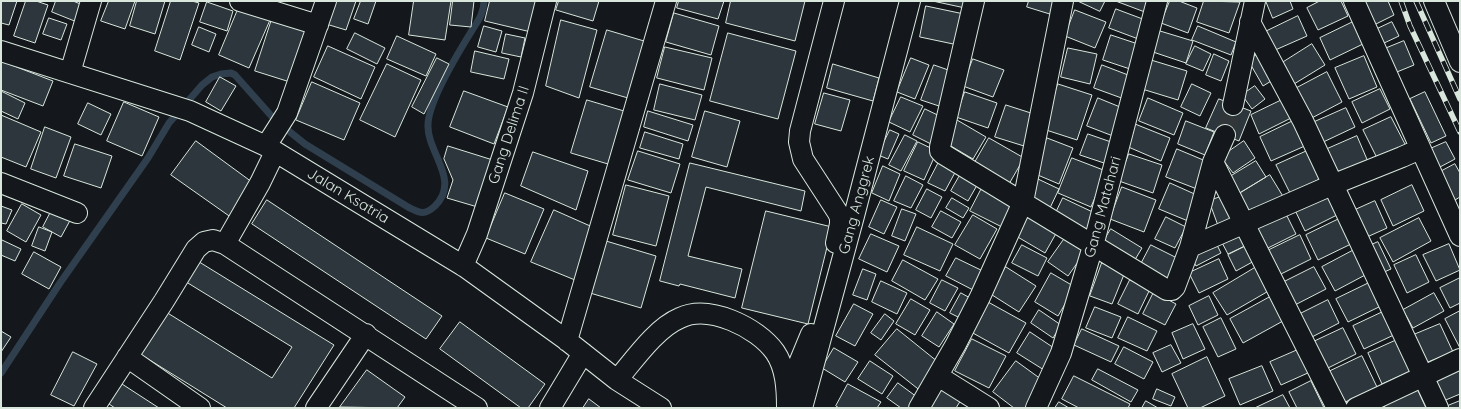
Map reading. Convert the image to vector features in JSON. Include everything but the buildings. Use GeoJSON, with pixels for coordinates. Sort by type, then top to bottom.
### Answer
{"type":"FeatureCollection","features":[{"type":"Feature","properties":{"kind":"street"},"geometry":{"type":"LineString","coordinates":[[70,73],[91,1]]}},
{"type":"Feature","properties":{"kind":"street"},"geometry":{"type":"LineString","coordinates":[[240,1],[318,25]]}},
{"type":"Feature","properties":{"kind":"street"},"geometry":{"type":"LineString","coordinates":[[225,244],[260,183],[270,149],[326,1]]}},
{"type":"Feature","properties":{"kind":"street","name":"Gang Delima II"},"geometry":{"type":"LineString","coordinates":[[463,266],[476,234],[523,93],[546,1]]}},
{"type":"Feature","properties":{"kind":"street"},"geometry":{"type":"LineString","coordinates":[[567,341],[666,1]]}},
{"type":"Feature","properties":{"kind":"street"},"geometry":{"type":"LineString","coordinates":[[787,400],[813,329],[840,224],[838,213],[803,159],[799,142],[800,131],[834,1]]}},
{"type":"Feature","properties":{"kind":"street","name":"Gang Anggrek"},"geometry":{"type":"LineString","coordinates":[[802,408],[910,1]]}},
{"type":"Feature","properties":{"kind":"street"},"geometry":{"type":"LineString","coordinates":[[974,1],[940,151],[1166,290],[1172,290],[1175,287],[1190,247],[1213,162],[1225,135]]}},
{"type":"Feature","properties":{"kind":"street"},"geometry":{"type":"LineString","coordinates":[[919,408],[980,297],[1023,202],[1063,1]]}},
{"type":"Feature","properties":{"kind":"street","name":"Gang Matahari"},"geometry":{"type":"LineString","coordinates":[[1036,408],[1061,353],[1093,246],[1157,1]]}},
{"type":"Feature","properties":{"kind":"street"},"geometry":{"type":"LineString","coordinates":[[1233,104],[1255,1]]}},
{"type":"Feature","properties":{"kind":"street"},"geometry":{"type":"LineString","coordinates":[[1354,1],[1460,236]]}},
{"type":"Feature","properties":{"kind":"street"},"geometry":{"type":"LineString","coordinates":[[1434,1],[1460,62]]}},
{"type":"Feature","properties":{"kind":"street"},"geometry":{"type":"LineString","coordinates":[[1250,22],[1302,122],[1438,408]]}},
{"type":"Feature","properties":{"kind":"street","name":"Jalan Ksatria"},"geometry":{"type":"LineString","coordinates":[[1,51],[186,110],[270,149],[463,266],[567,341],[617,380],[661,408]]}},
{"type":"Feature","properties":{"kind":"street"},"geometry":{"type":"LineString","coordinates":[[1190,247],[1332,184],[1420,149]]}},
{"type":"Feature","properties":{"kind":"street"},"geometry":{"type":"LineString","coordinates":[[1213,162],[1337,408]]}},
{"type":"Feature","properties":{"kind":"street"},"geometry":{"type":"LineString","coordinates":[[1,183],[77,212]]}},
{"type":"Feature","properties":{"kind":"street"},"geometry":{"type":"LineString","coordinates":[[94,408],[128,358],[196,249],[204,242],[213,240],[225,244],[477,408]]}},
{"type":"Feature","properties":{"kind":"street"},"geometry":{"type":"LineString","coordinates":[[617,380],[668,325],[685,316],[704,313],[735,322],[769,345],[776,353],[781,365],[787,400]]}},
{"type":"Feature","properties":{"kind":"street"},"geometry":{"type":"LineString","coordinates":[[316,408],[366,334]]}},
{"type":"Feature","properties":{"kind":"street"},"geometry":{"type":"LineString","coordinates":[[550,408],[583,353]]}},
{"type":"Feature","properties":{"kind":"street"},"geometry":{"type":"LineString","coordinates":[[128,358],[200,408]]}},
{"type":"Feature","properties":{"kind":"street"},"geometry":{"type":"LineString","coordinates":[[1356,408],[1460,359]]}},
{"type":"Feature","properties":{"kind":"street"},"geometry":{"type":"LineString","coordinates":[[938,376],[989,408]]}},
{"type":"Feature","properties":{"kind":"waterway"},"geometry":{"type":"LineString","coordinates":[[1,373],[60,283],[148,158],[169,123],[202,85],[212,77],[231,73],[235,75],[275,120],[305,144],[408,207],[422,213],[435,206],[442,196],[445,186],[441,166],[429,135],[429,115],[438,91],[480,18],[484,1]]}},
{"type":"Feature","properties":{"kind":"tunnel"},"geometry":{"type":"LineString","coordinates":[[1225,135],[1233,105]]}},
{"type":"Feature","properties":{"kind":"railway"},"geometry":{"type":"LineString","coordinates":[[1401,1],[1410,26],[1460,132]]}},
{"type":"Feature","properties":{"kind":"railway"},"geometry":{"type":"LineString","coordinates":[[1416,1],[1460,99]]}}]}
